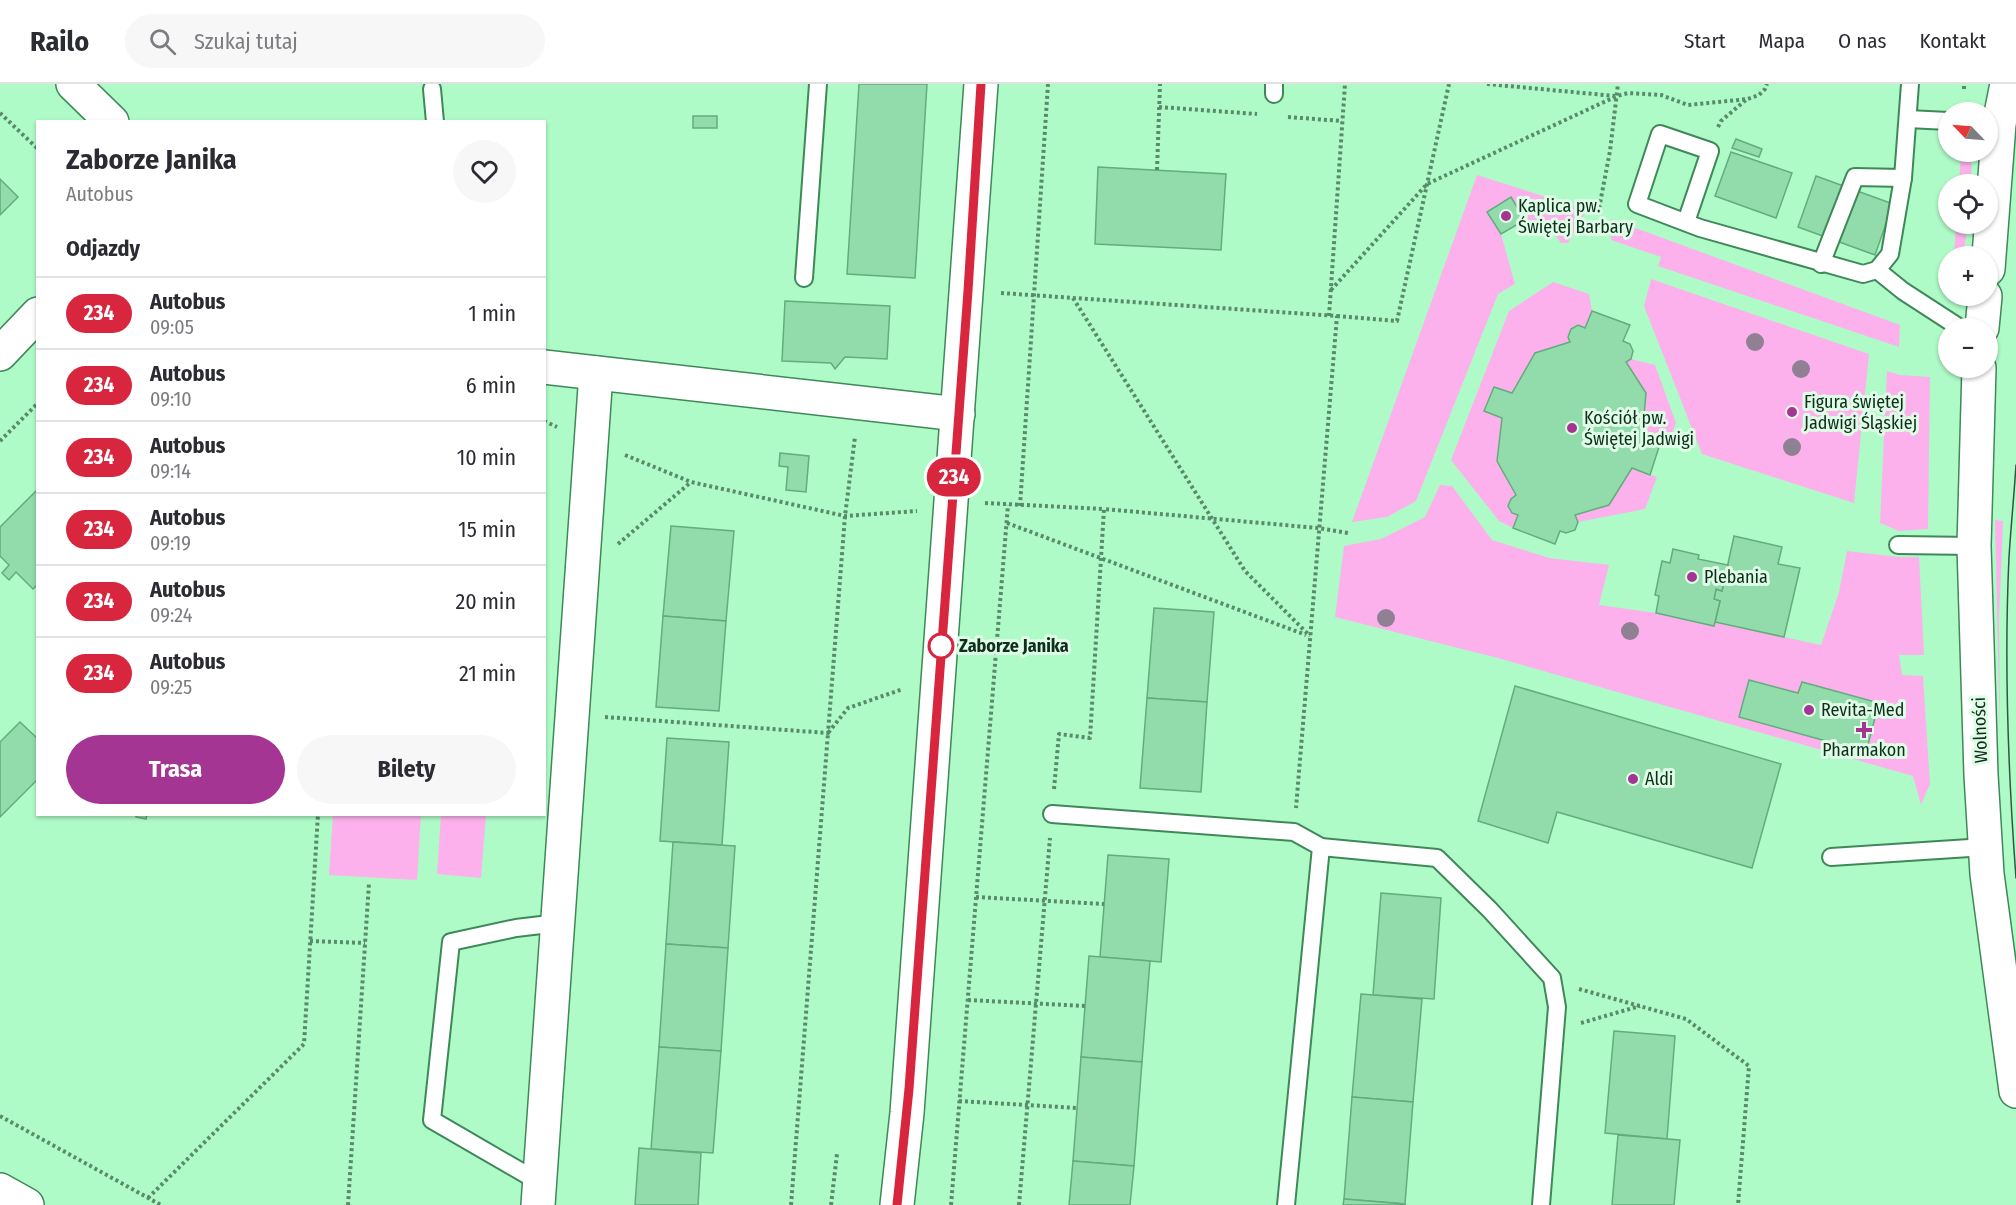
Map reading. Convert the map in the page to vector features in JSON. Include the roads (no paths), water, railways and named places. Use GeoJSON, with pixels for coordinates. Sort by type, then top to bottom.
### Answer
{"type":"FeatureCollection","features":[{"type":"Feature","properties":{"kind":"street"},"geometry":{"type":"LineString","coordinates":[[73,84],[110,120]]}},
{"type":"Feature","properties":{"kind":"street"},"geometry":{"type":"LineString","coordinates":[[897,1205],[907,1113],[981,84]]}},
{"type":"Feature","properties":{"kind":"street"},"geometry":{"type":"LineString","coordinates":[[1995,102],[1996,84]]}},
{"type":"Feature","properties":{"kind":"street"},"geometry":{"type":"LineString","coordinates":[[1998,109],[2007,84]]}},
{"type":"Feature","properties":{"kind":"street"},"geometry":{"type":"LineString","coordinates":[[1992,246],[2006,172],[1998,142]]}},
{"type":"Feature","properties":{"kind":"street"},"geometry":{"type":"LineString","coordinates":[[0,354],[36,317]]}},
{"type":"Feature","properties":{"kind":"street"},"geometry":{"type":"LineString","coordinates":[[546,367],[958,414]]}},
{"type":"Feature","properties":{"kind":"street"},"geometry":{"type":"LineString","coordinates":[[538,1194],[596,373]]}},
{"type":"Feature","properties":{"kind":"street","name":"Wolności"},"geometry":{"type":"LineString","coordinates":[[1980,378],[1974,546],[1985,847],[2006,1029],[2016,1091]]}},
{"type":"Feature","properties":{"kind":"street"},"geometry":{"type":"LineString","coordinates":[[0,1190],[27,1205]]}},
{"type":"Feature","properties":{"kind":"lane"},"geometry":{"type":"LineString","coordinates":[[804,278],[818,84]]}},
{"type":"Feature","properties":{"kind":"lane"},"geometry":{"type":"LineString","coordinates":[[1686,222],[1710,151],[1660,134],[1637,204],[1686,222],[1821,264],[1863,274],[1877,270],[1890,254],[1903,178],[1910,84]]}},
{"type":"Feature","properties":{"kind":"lane"},"geometry":{"type":"LineString","coordinates":[[432,89],[435,120]]}},
{"type":"Feature","properties":{"kind":"lane"},"geometry":{"type":"LineString","coordinates":[[1908,119],[1938,120]]}},
{"type":"Feature","properties":{"kind":"lane"},"geometry":{"type":"LineString","coordinates":[[1821,264],[1855,177],[1903,178]]}},
{"type":"Feature","properties":{"kind":"lane"},"geometry":{"type":"LineString","coordinates":[[1877,270],[1903,291],[1945,318]]}},
{"type":"Feature","properties":{"kind":"lane"},"geometry":{"type":"LineString","coordinates":[[1898,545],[1974,546]]}},
{"type":"Feature","properties":{"kind":"lane"},"geometry":{"type":"LineString","coordinates":[[1052,814],[1294,832],[1322,847],[1437,858],[1490,910],[1552,978],[1557,1007],[1541,1205]]}},
{"type":"Feature","properties":{"kind":"lane"},"geometry":{"type":"LineString","coordinates":[[1286,1205],[1322,847]]}},
{"type":"Feature","properties":{"kind":"lane"},"geometry":{"type":"LineString","coordinates":[[1831,857],[1985,847]]}},
{"type":"Feature","properties":{"kind":"lane"},"geometry":{"type":"LineString","coordinates":[[538,1194],[432,1120],[451,942],[516,928],[558,923]]}},
{"type":"Feature","properties":{"kind":"tram line"},"geometry":{"type":"LineString","coordinates":[[2016,465],[2009,557],[2007,637],[2009,758],[2016,878]]}},
{"type":"Feature","properties":{"kind":"place","name":"Kaplica pw. Świętej Barbary"},"geometry":{"type":"Point","coordinates":[1506,216]}},
{"type":"Feature","properties":{"kind":"place","name":"Figura świętej Jadwigi Śląskiej"},"geometry":{"type":"Point","coordinates":[1792,412]}},
{"type":"Feature","properties":{"kind":"place","name":"Kościół pw. Świętej Jadwigi"},"geometry":{"type":"Point","coordinates":[1572,428]}},
{"type":"Feature","properties":{"kind":"place","name":"Plebania"},"geometry":{"type":"Point","coordinates":[1692,577]}},
{"type":"Feature","properties":{"kind":"place","name":"Zaborze Janika"},"geometry":{"type":"Point","coordinates":[941,646]}},
{"type":"Feature","properties":{"kind":"place","name":"Revita-Med"},"geometry":{"type":"Point","coordinates":[1809,710]}},
{"type":"Feature","properties":{"kind":"place","name":"Pharmakon"},"geometry":{"type":"Point","coordinates":[1864,730]}},
{"type":"Feature","properties":{"kind":"place","name":"Aldi"},"geometry":{"type":"Point","coordinates":[1633,779]}}]}
